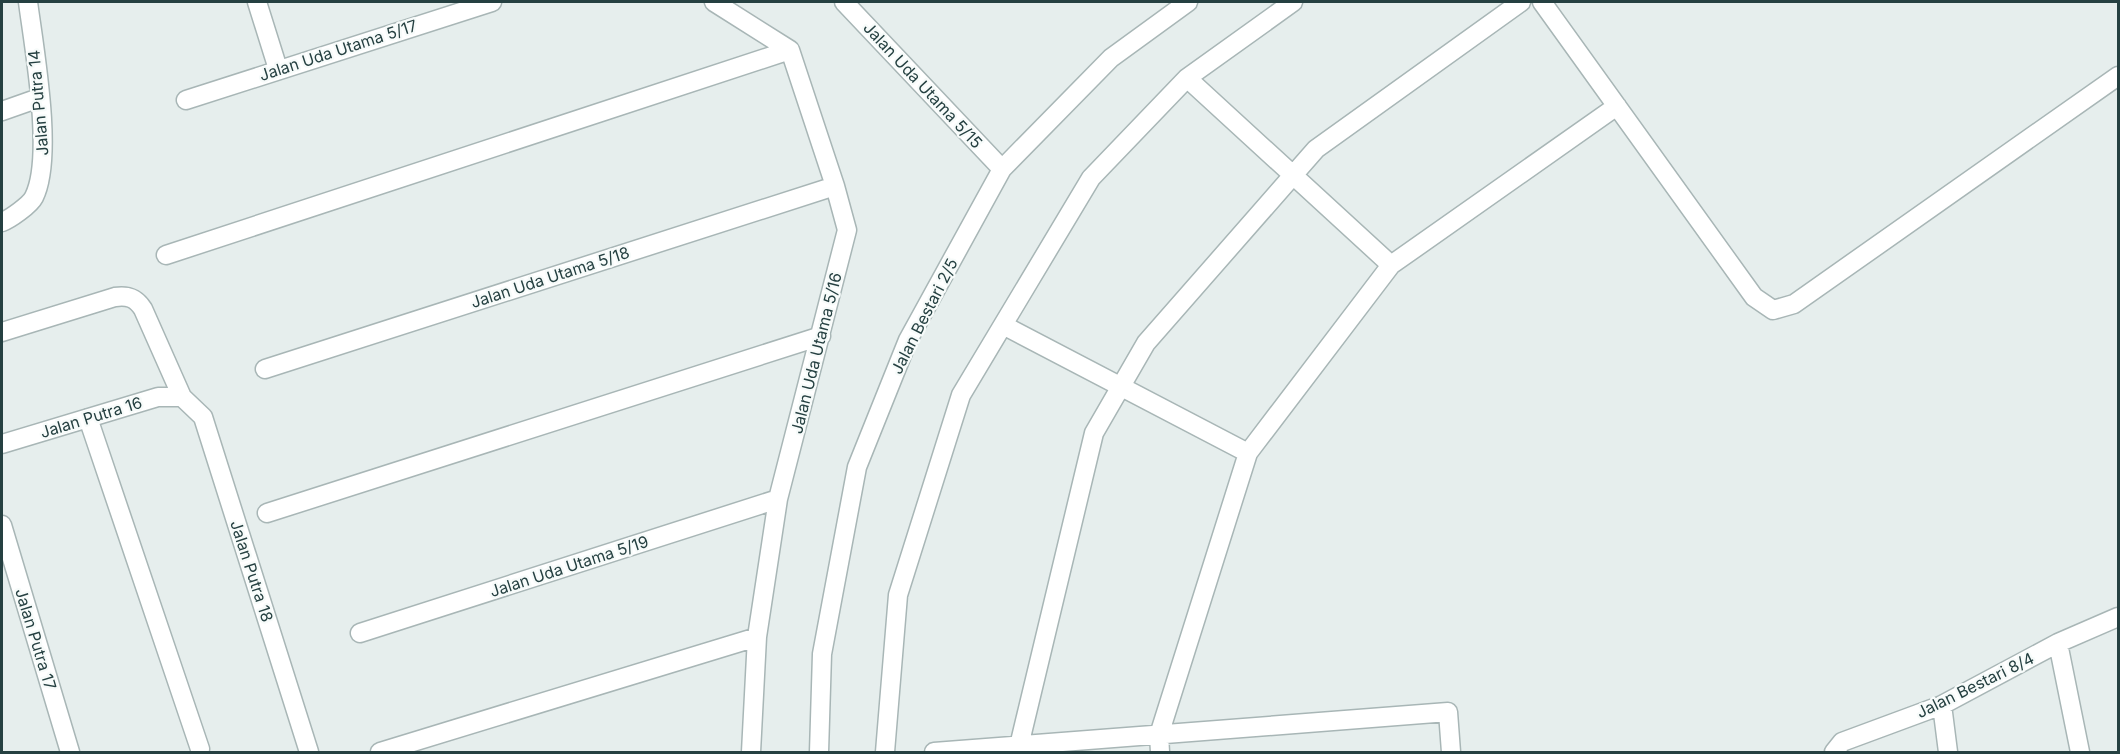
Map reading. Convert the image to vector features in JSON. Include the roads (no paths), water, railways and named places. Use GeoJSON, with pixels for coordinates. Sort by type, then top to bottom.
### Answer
{"type":"FeatureCollection","features":[{"type":"Feature","properties":{"kind":"street","name":"Jalan Putra 14"},"geometry":{"type":"LineString","coordinates":[[2,222],[8,220],[33,199],[43,169],[39,98],[28,2]]}},
{"type":"Feature","properties":{"kind":"street"},"geometry":{"type":"LineString","coordinates":[[257,2],[278,69]]}},
{"type":"Feature","properties":{"kind":"street","name":"Jalan Uda Utama 5/17"},"geometry":{"type":"LineString","coordinates":[[186,100],[492,2]]}},
{"type":"Feature","properties":{"kind":"street"},"geometry":{"type":"LineString","coordinates":[[714,2],[790,50]]}},
{"type":"Feature","properties":{"kind":"street","name":"Jalan Uda Utama 5/15"},"geometry":{"type":"LineString","coordinates":[[844,2],[1002,169]]}},
{"type":"Feature","properties":{"kind":"street","name":"Jalan Bestari 2/5"},"geometry":{"type":"LineString","coordinates":[[819,753],[822,654],[857,467],[908,340],[1002,169],[1111,58],[1188,2]]}},
{"type":"Feature","properties":{"kind":"street"},"geometry":{"type":"LineString","coordinates":[[885,753],[898,596],[961,395],[1091,178],[1186,78],[1293,2]]}},
{"type":"Feature","properties":{"kind":"street"},"geometry":{"type":"LineString","coordinates":[[1019,746],[1094,433],[1146,343],[1316,149],[1521,2]]}},
{"type":"Feature","properties":{"kind":"street"},"geometry":{"type":"LineString","coordinates":[[1542,2],[1754,297],[1773,310],[1794,304],[2118,76]]}},
{"type":"Feature","properties":{"kind":"street"},"geometry":{"type":"LineString","coordinates":[[166,255],[790,50]]}},
{"type":"Feature","properties":{"kind":"street","name":"Jalan Uda Utama 5/16"},"geometry":{"type":"LineString","coordinates":[[751,753],[757,637],[778,499],[847,230],[835,186],[790,50]]}},
{"type":"Feature","properties":{"kind":"street"},"geometry":{"type":"LineString","coordinates":[[1186,78],[1391,265]]}},
{"type":"Feature","properties":{"kind":"street"},"geometry":{"type":"LineString","coordinates":[[2,111],[39,98]]}},
{"type":"Feature","properties":{"kind":"street"},"geometry":{"type":"LineString","coordinates":[[1160,744],[1248,453],[1391,265],[1617,106]]}},
{"type":"Feature","properties":{"kind":"street","name":"Jalan Uda Utama 5/18"},"geometry":{"type":"LineString","coordinates":[[265,369],[835,186]]}},
{"type":"Feature","properties":{"kind":"street"},"geometry":{"type":"LineString","coordinates":[[2,332],[124,295],[132,298],[143,309],[182,397]]}},
{"type":"Feature","properties":{"kind":"street"},"geometry":{"type":"LineString","coordinates":[[1003,325],[1248,453]]}},
{"type":"Feature","properties":{"kind":"street"},"geometry":{"type":"LineString","coordinates":[[267,513],[821,336]]}},
{"type":"Feature","properties":{"kind":"street","name":"Jalan Putra 16"},"geometry":{"type":"LineString","coordinates":[[2,444],[158,397],[182,397]]}},
{"type":"Feature","properties":{"kind":"street","name":"Jalan Putra 18"},"geometry":{"type":"LineString","coordinates":[[182,397],[203,417],[309,753]]}},
{"type":"Feature","properties":{"kind":"street"},"geometry":{"type":"LineString","coordinates":[[88,418],[200,749]]}},
{"type":"Feature","properties":{"kind":"street","name":"Jalan Uda Utama 5/19"},"geometry":{"type":"LineString","coordinates":[[360,633],[778,499]]}},
{"type":"Feature","properties":{"kind":"street","name":"Jalan Putra 17"},"geometry":{"type":"LineString","coordinates":[[2,525],[70,753]]}},
{"type":"Feature","properties":{"kind":"street","name":"Jalan Bestari 8/4"},"geometry":{"type":"LineString","coordinates":[[1834,753],[1842,742],[1942,705],[2058,643],[2118,616]]}},
{"type":"Feature","properties":{"kind":"street"},"geometry":{"type":"LineString","coordinates":[[380,753],[757,637]]}},
{"type":"Feature","properties":{"kind":"street"},"geometry":{"type":"LineString","coordinates":[[2058,643],[2080,753]]}},
{"type":"Feature","properties":{"kind":"street"},"geometry":{"type":"LineString","coordinates":[[1942,705],[1948,753]]}},
{"type":"Feature","properties":{"kind":"street"},"geometry":{"type":"LineString","coordinates":[[933,753],[1019,746],[1160,744],[1448,712],[1451,753]]}}]}
